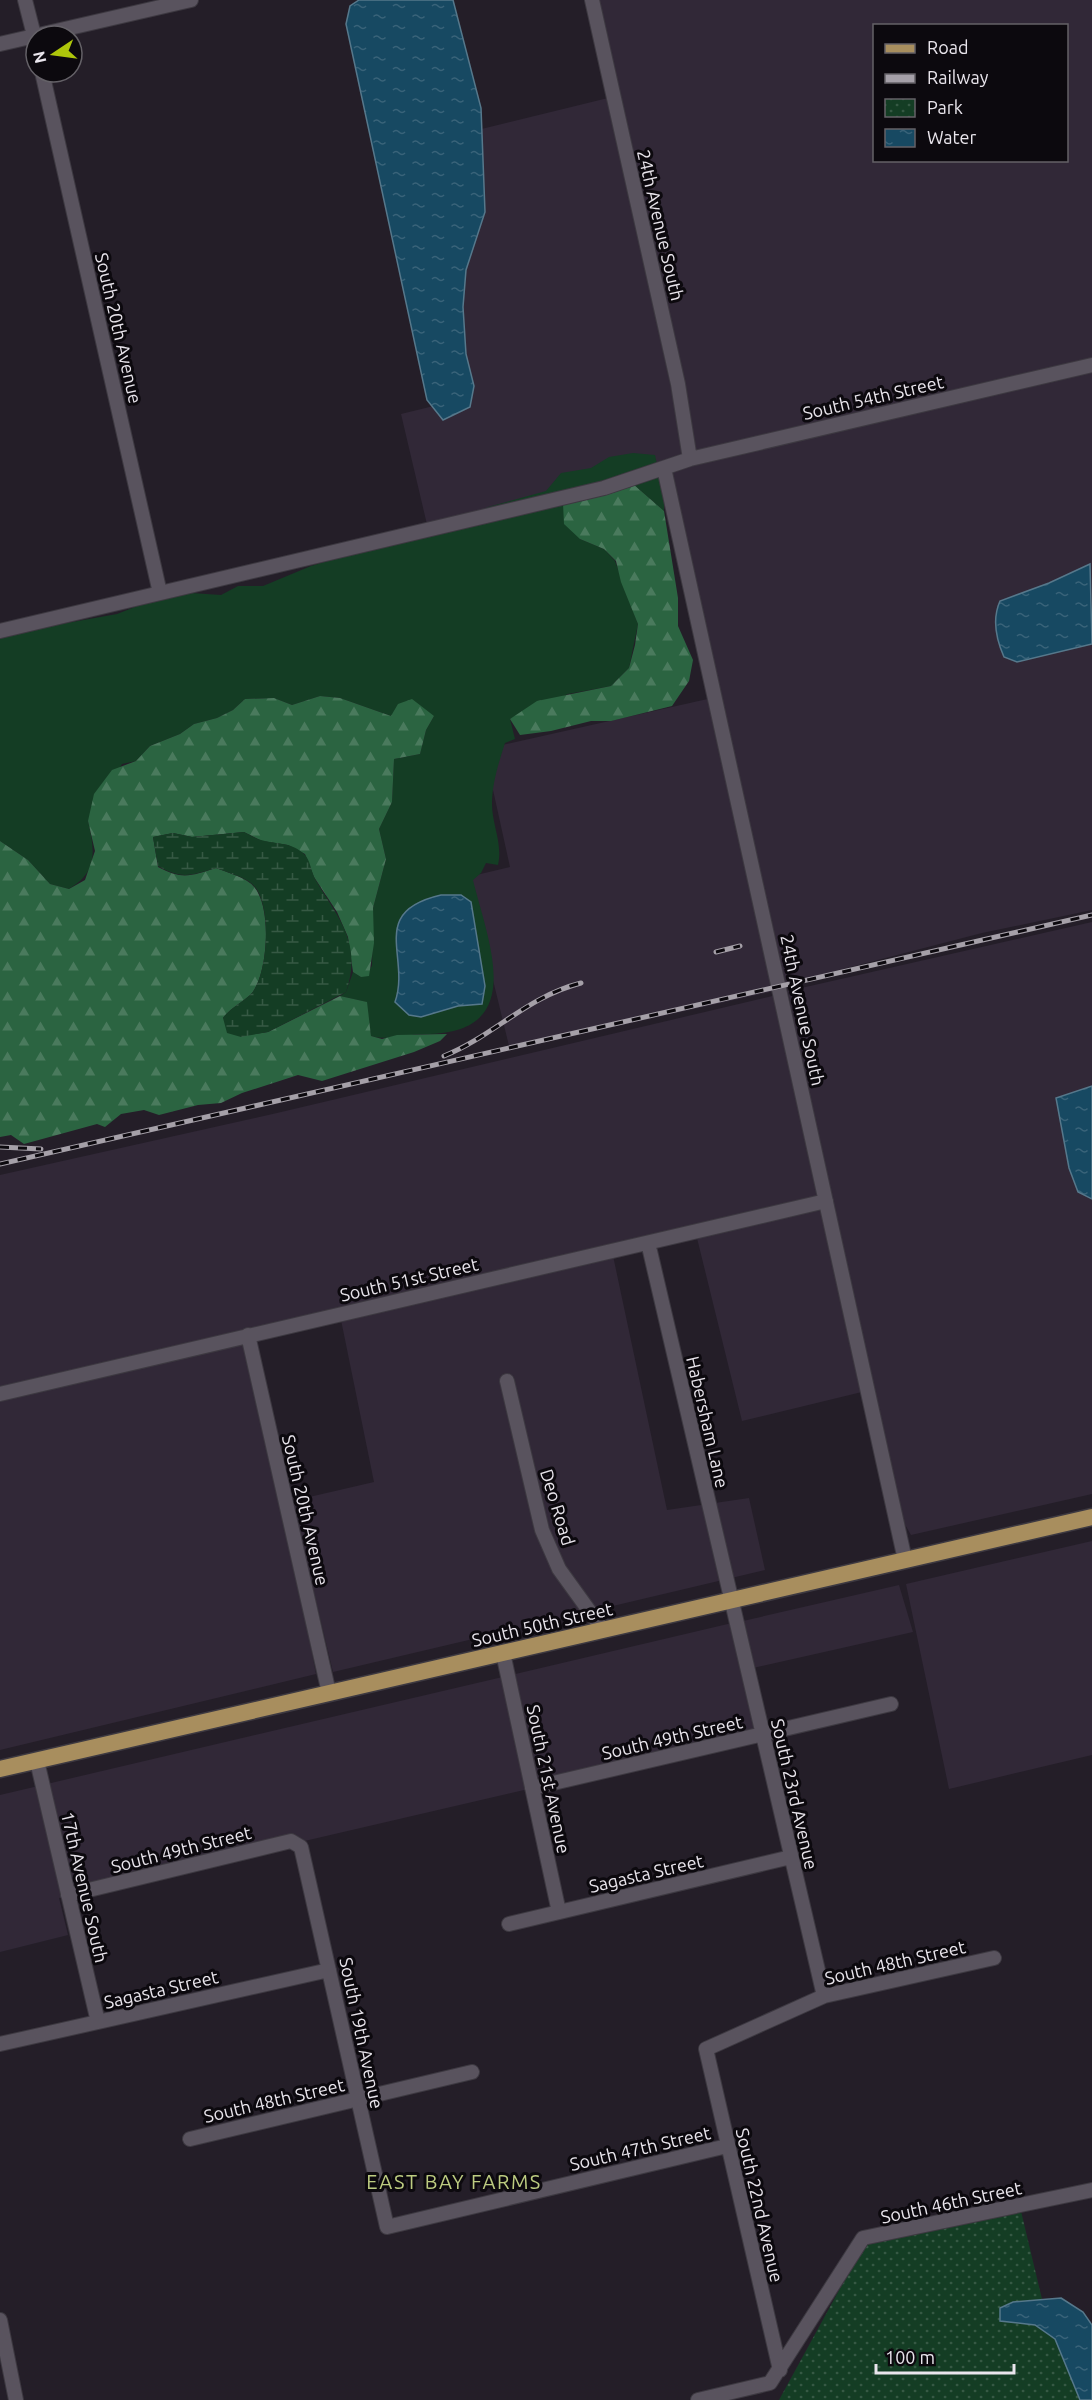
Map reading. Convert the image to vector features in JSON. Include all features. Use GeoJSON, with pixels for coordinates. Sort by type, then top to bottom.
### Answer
{"type":"FeatureCollection","features":[{"type":"Feature","properties":{"kind":"main road","name":"South 50th Street"},"geometry":{"type":"LineString","coordinates":[[0,1769],[1092,1517]]}},
{"type":"Feature","properties":{"kind":"street"},"geometry":{"type":"LineString","coordinates":[[25,0],[31,24]]}},
{"type":"Feature","properties":{"kind":"street"},"geometry":{"type":"LineString","coordinates":[[84,28],[191,0]]}},
{"type":"Feature","properties":{"kind":"street","name":"24th Avenue South"},"geometry":{"type":"LineString","coordinates":[[592,0],[678,384],[690,459]]}},
{"type":"Feature","properties":{"kind":"street"},"geometry":{"type":"LineString","coordinates":[[0,44],[24,42]]}},
{"type":"Feature","properties":{"kind":"street","name":"South 20th Avenue"},"geometry":{"type":"LineString","coordinates":[[45,84],[160,593]]}},
{"type":"Feature","properties":{"kind":"street","name":"South 54th Street"},"geometry":{"type":"LineString","coordinates":[[0,631],[604,488],[690,459],[1092,364]]}},
{"type":"Feature","properties":{"kind":"street","name":"24th Avenue South"},"geometry":{"type":"LineString","coordinates":[[664,468],[905,1560]]}},
{"type":"Feature","properties":{"kind":"street","name":"South 51st Street"},"geometry":{"type":"LineString","coordinates":[[0,1394],[826,1201]]}},
{"type":"Feature","properties":{"kind":"street","name":"Habersham Lane"},"geometry":{"type":"LineString","coordinates":[[650,1251],[731,1600]]}},
{"type":"Feature","properties":{"kind":"street","name":"South 20th Avenue"},"geometry":{"type":"LineString","coordinates":[[248,1335],[329,1693]]}},
{"type":"Feature","properties":{"kind":"street","name":"Deo Road"},"geometry":{"type":"LineString","coordinates":[[507,1381],[542,1530],[559,1569],[603,1630]]}},
{"type":"Feature","properties":{"kind":"street","name":"South 23rd Avenue"},"geometry":{"type":"LineString","coordinates":[[731,1600],[824,1996]]}},
{"type":"Feature","properties":{"kind":"street","name":"South 21st Avenue"},"geometry":{"type":"LineString","coordinates":[[503,1653],[560,1912]]}},
{"type":"Feature","properties":{"kind":"street","name":"South 49th Street"},"geometry":{"type":"LineString","coordinates":[[532,1788],[891,1704]]}},
{"type":"Feature","properties":{"kind":"street","name":"17th Avenue South"},"geometry":{"type":"LineString","coordinates":[[37,1761],[98,2022]]}},
{"type":"Feature","properties":{"kind":"street","name":"South 49th Street"},"geometry":{"type":"LineString","coordinates":[[68,1895],[287,1841],[301,1847]]}},
{"type":"Feature","properties":{"kind":"street","name":"South 19th Avenue"},"geometry":{"type":"LineString","coordinates":[[301,1847],[387,2227]]}},
{"type":"Feature","properties":{"kind":"street","name":"Sagasta Street"},"geometry":{"type":"LineString","coordinates":[[509,1924],[791,1857]]}},
{"type":"Feature","properties":{"kind":"street","name":"South 48th Street"},"geometry":{"type":"LineString","coordinates":[[706,2049],[824,1996],[994,1958]]}},
{"type":"Feature","properties":{"kind":"street","name":"Sagasta Street"},"geometry":{"type":"LineString","coordinates":[[0,2044],[329,1970]]}},
{"type":"Feature","properties":{"kind":"street","name":"South 22nd Avenue"},"geometry":{"type":"LineString","coordinates":[[706,2049],[780,2370]]}},
{"type":"Feature","properties":{"kind":"street","name":"South 48th Street"},"geometry":{"type":"LineString","coordinates":[[190,2139],[472,2072]]}},
{"type":"Feature","properties":{"kind":"street","name":"South 47th Street"},"geometry":{"type":"LineString","coordinates":[[387,2227],[727,2146]]}},
{"type":"Feature","properties":{"kind":"street","name":"South 46th Street"},"geometry":{"type":"LineString","coordinates":[[780,2370],[863,2238],[1092,2190]]}},
{"type":"Feature","properties":{"kind":"street"},"geometry":{"type":"LineString","coordinates":[[0,2320],[16,2400]]}},
{"type":"Feature","properties":{"kind":"street"},"geometry":{"type":"LineString","coordinates":[[698,2400],[770,2383],[780,2370]]}},
{"type":"Feature","properties":{"kind":"shaded area"},"geometry":{"type":"Polygon","coordinates":[[[597,0],[1092,0],[1092,361],[695,452],[597,0]]]}},
{"type":"Feature","properties":{"kind":"shaded area"},"geometry":{"type":"Polygon","coordinates":[[[608,98],[686,457],[433,550],[401,414],[454,401],[400,149],[608,98]]]}},
{"type":"Feature","properties":{"kind":"shaded area"},"geometry":{"type":"Polygon","coordinates":[[[1092,369],[1092,910],[982,933],[785,984],[668,474],[689,462],[1092,369]]]}},
{"type":"Feature","properties":{"kind":"shaded area"},"geometry":{"type":"Polygon","coordinates":[[[712,698],[779,990],[510,1050],[468,877],[510,867],[484,749],[712,698]]]}},
{"type":"Feature","properties":{"kind":"shaded area"},"geometry":{"type":"Polygon","coordinates":[[[1092,922],[1092,1494],[911,1535],[903,1521],[826,1200],[788,991],[1092,922]]]}},
{"type":"Feature","properties":{"kind":"shaded area"},"geometry":{"type":"Polygon","coordinates":[[[781,994],[823,1197],[0,1393],[0,1175],[277,1113],[781,994]]]}},
{"type":"Feature","properties":{"kind":"shaded area"},"geometry":{"type":"Polygon","coordinates":[[[824,1205],[866,1391],[742,1421],[696,1234],[824,1205]]]}},
{"type":"Feature","properties":{"kind":"shaded area"},"geometry":{"type":"Polygon","coordinates":[[[612,1251],[667,1510],[749,1498],[765,1570],[333,1672],[292,1501],[374,1482],[340,1315],[612,1251]]]}},
{"type":"Feature","properties":{"kind":"shaded area"},"geometry":{"type":"Polygon","coordinates":[[[245,1339],[279,1482],[316,1674],[0,1750],[0,1397],[245,1339]]]}},
{"type":"Feature","properties":{"kind":"shaded area"},"geometry":{"type":"Polygon","coordinates":[[[1092,1541],[1092,1755],[949,1789],[906,1584],[1092,1541]]]}},
{"type":"Feature","properties":{"kind":"shaded area"},"geometry":{"type":"Polygon","coordinates":[[[899,1585],[913,1632],[753,1668],[743,1621],[899,1585]]]}},
{"type":"Feature","properties":{"kind":"shaded area"},"geometry":{"type":"Polygon","coordinates":[[[732,1623],[761,1735],[59,1898],[68,1935],[0,1952],[0,1795],[732,1623]]]}},
{"type":"Feature","properties":{"kind":"green space"},"geometry":{"type":"Polygon","coordinates":[[[633,453],[655,455],[664,496],[664,511],[633,484],[580,539],[604,549],[615,561],[638,624],[629,668],[611,686],[568,694],[510,719],[515,739],[505,743],[492,796],[492,812],[499,849],[498,865],[486,863],[481,873],[473,880],[492,956],[494,980],[490,1002],[478,1019],[458,1030],[390,1038],[371,1036],[366,1002],[340,996],[346,992],[353,972],[361,977],[372,966],[373,908],[386,859],[379,829],[392,802],[394,759],[420,754],[426,730],[434,716],[391,716],[340,698],[320,696],[292,705],[274,698],[245,699],[233,710],[217,718],[194,724],[180,734],[150,746],[136,761],[122,764],[88,821],[93,851],[90,868],[69,889],[50,884],[28,860],[0,841],[0,635],[117,614],[145,603],[191,593],[221,595],[238,586],[263,586],[311,566],[447,525],[488,507],[546,491],[561,473],[591,468],[609,457],[633,453]]]}},
{"type":"Feature","properties":{"kind":"green space"},"geometry":{"type":"Polygon","coordinates":[[[633,484],[664,511],[678,598],[678,626],[693,660],[689,681],[672,706],[611,721],[591,721],[551,731],[520,735],[510,719],[537,701],[611,686],[629,668],[638,624],[621,582],[616,561],[604,549],[580,539],[564,524],[563,503],[633,484]]]}},
{"type":"Feature","properties":{"kind":"green space"},"geometry":{"type":"Polygon","coordinates":[[[320,696],[340,698],[391,716],[398,704],[412,699],[434,716],[426,730],[420,754],[394,759],[392,802],[379,829],[386,859],[373,908],[374,943],[369,976],[361,977],[353,972],[348,937],[337,912],[314,877],[305,854],[288,845],[262,841],[244,832],[192,837],[173,833],[153,837],[158,867],[180,875],[200,873],[216,868],[250,883],[257,892],[265,919],[263,967],[252,993],[223,1018],[255,1034],[268,1032],[340,996],[367,1002],[371,1036],[382,1039],[397,1035],[447,1034],[440,1041],[414,1052],[322,1081],[298,1075],[242,1093],[221,1103],[198,1105],[159,1115],[144,1110],[121,1114],[105,1127],[97,1124],[24,1144],[11,1135],[0,1137],[0,841],[28,860],[50,884],[69,889],[85,880],[95,851],[88,821],[94,794],[112,770],[136,761],[150,746],[180,734],[194,724],[217,718],[233,710],[245,699],[274,698],[292,705],[320,696]]]}},
{"type":"Feature","properties":{"kind":"green space"},"geometry":{"type":"Polygon","coordinates":[[[244,832],[259,840],[290,846],[300,850],[306,856],[315,879],[346,932],[352,959],[346,992],[268,1032],[241,1037],[227,1033],[223,1018],[252,993],[263,967],[265,919],[263,904],[258,892],[251,883],[239,876],[216,868],[181,875],[158,866],[153,837],[173,833],[192,837],[244,832]]]}},
{"type":"Feature","properties":{"kind":"green space"},"geometry":{"type":"Polygon","coordinates":[[[1020,2207],[1042,2299],[1000,2321],[1035,2325],[1055,2339],[1080,2400],[779,2400],[866,2241],[1020,2207]]]}},
{"type":"Feature","properties":{"kind":"water"},"geometry":{"type":"Polygon","coordinates":[[[359,0],[453,0],[481,108],[485,212],[466,270],[463,307],[466,354],[474,386],[470,407],[443,420],[427,400],[346,24],[350,6],[359,0]]]}},
{"type":"Feature","properties":{"kind":"water"},"geometry":{"type":"Polygon","coordinates":[[[1090,564],[1092,644],[1017,662],[1004,657],[996,629],[996,615],[1000,601],[1049,583],[1090,564]]]}},
{"type":"Feature","properties":{"kind":"water"},"geometry":{"type":"Polygon","coordinates":[[[441,895],[461,895],[471,902],[485,986],[482,1004],[458,1006],[421,1017],[409,1015],[395,1002],[399,985],[396,938],[398,924],[405,913],[418,903],[441,895]]]}},
{"type":"Feature","properties":{"kind":"water"},"geometry":{"type":"Polygon","coordinates":[[[1092,1086],[1092,1199],[1078,1192],[1069,1168],[1056,1098],[1092,1086]]]}},
{"type":"Feature","properties":{"kind":"water"},"geometry":{"type":"Polygon","coordinates":[[[1061,2298],[1083,2312],[1092,2325],[1092,2400],[1080,2400],[1055,2339],[1035,2325],[1000,2321],[1000,2308],[1013,2302],[1061,2298]]]}},
{"type":"Feature","properties":{"kind":"railway"},"geometry":{"type":"LineString","coordinates":[[0,1164],[1092,915]]}},
{"type":"Feature","properties":{"kind":"railway"},"geometry":{"type":"LineString","coordinates":[[716,952],[740,946]]}},
{"type":"Feature","properties":{"kind":"railway"},"geometry":{"type":"LineString","coordinates":[[444,1056],[462,1048],[543,998],[581,983]]}},
{"type":"Feature","properties":{"kind":"railway"},"geometry":{"type":"LineString","coordinates":[[0,1147],[41,1149]]}},
{"type":"Feature","properties":{"kind":"district","name":"EAST BAY FARMS"},"geometry":{"type":"Point","coordinates":[454,2181]}}]}
